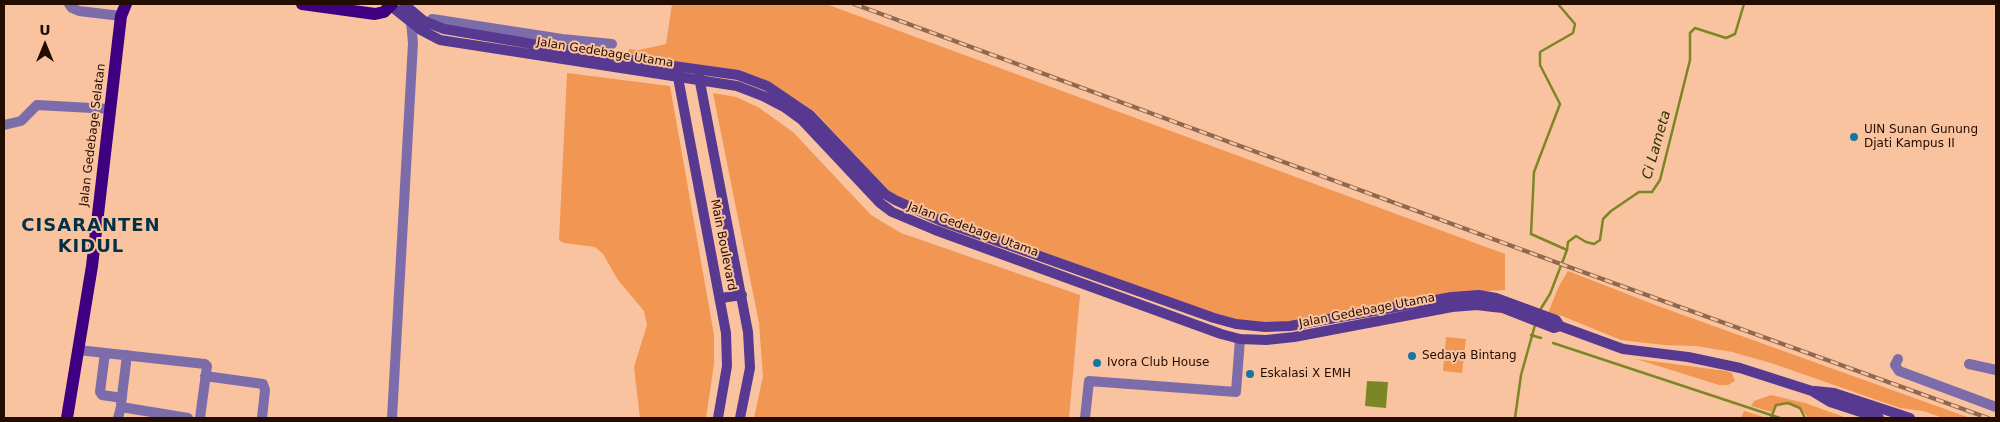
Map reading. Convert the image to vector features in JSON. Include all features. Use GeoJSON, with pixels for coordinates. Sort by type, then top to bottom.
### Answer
{"type":"FeatureCollection","features":[{"type":"Feature","properties":{"kind":"main road","name":"Jalan Gedebage Selatan"},"geometry":{"type":"LineString","coordinates":[[67,418],[92,266],[121,16],[126,4]]}},
{"type":"Feature","properties":{"kind":"main road"},"geometry":{"type":"LineString","coordinates":[[302,4],[375,14],[384,12],[396,5]]}},
{"type":"Feature","properties":{"kind":"street"},"geometry":{"type":"LineString","coordinates":[[69,4],[79,12],[121,16]]}},
{"type":"Feature","properties":{"kind":"street","name":"Jalan Gedebage Utama"},"geometry":{"type":"LineString","coordinates":[[396,5],[411,21],[431,36],[440,40],[700,82],[737,86],[763,96],[802,120],[880,203],[907,220],[1209,330],[1240,339],[1266,340],[1294,337],[1412,310],[1452,297],[1503,305],[1547,321],[1556,320],[1560,326],[1623,348],[1720,363],[1812,391]]}},
{"type":"Feature","properties":{"kind":"street","name":"Jalan Gedebage Utama"},"geometry":{"type":"LineString","coordinates":[[396,5],[424,21],[444,29],[481,31],[513,40],[609,57],[738,75],[767,86],[791,100],[810,115],[826,129],[885,194],[910,208],[942,222],[1165,301],[1236,324],[1265,327],[1290,326],[1412,310]]}},
{"type":"Feature","properties":{"kind":"street"},"geometry":{"type":"LineString","coordinates":[[432,19],[481,31],[612,44]]}},
{"type":"Feature","properties":{"kind":"street"},"geometry":{"type":"LineString","coordinates":[[392,418],[413,43],[411,21]]}},
{"type":"Feature","properties":{"kind":"street"},"geometry":{"type":"LineString","coordinates":[[511,52],[513,40]]}},
{"type":"Feature","properties":{"kind":"street","name":"Main Boulevard"},"geometry":{"type":"LineString","coordinates":[[676,66],[721,298],[726,333],[727,366],[718,418]]}},
{"type":"Feature","properties":{"kind":"street","name":"Main Boulevard"},"geometry":{"type":"LineString","coordinates":[[697,69],[748,332],[750,368],[740,418]]}},
{"type":"Feature","properties":{"kind":"street"},"geometry":{"type":"LineString","coordinates":[[4,125],[21,121],[37,105],[110,109]]}},
{"type":"Feature","properties":{"kind":"street"},"geometry":{"type":"LineString","coordinates":[[907,220],[910,208]]}},
{"type":"Feature","properties":{"kind":"street"},"geometry":{"type":"LineString","coordinates":[[721,298],[742,295]]}},
{"type":"Feature","properties":{"kind":"street"},"geometry":{"type":"LineString","coordinates":[[1161,312],[1165,301]]}},
{"type":"Feature","properties":{"kind":"street"},"geometry":{"type":"LineString","coordinates":[[1085,418],[1089,381],[1236,392],[1240,339]]}},
{"type":"Feature","properties":{"kind":"street"},"geometry":{"type":"LineString","coordinates":[[78,350],[205,364],[207,366],[200,418]]}},
{"type":"Feature","properties":{"kind":"street"},"geometry":{"type":"LineString","coordinates":[[105,353],[100,394],[121,403],[188,418]]}},
{"type":"Feature","properties":{"kind":"street"},"geometry":{"type":"LineString","coordinates":[[118,418],[127,355]]}},
{"type":"Feature","properties":{"kind":"street"},"geometry":{"type":"LineString","coordinates":[[1898,360],[1896,365],[1898,371],[1996,407]]}},
{"type":"Feature","properties":{"kind":"street"},"geometry":{"type":"LineString","coordinates":[[1969,364],[1996,370]]}},
{"type":"Feature","properties":{"kind":"street"},"geometry":{"type":"LineString","coordinates":[[205,376],[263,384],[265,390],[262,418]]}},
{"type":"Feature","properties":{"kind":"street"},"geometry":{"type":"LineString","coordinates":[[1812,391],[1830,402],[1879,418]]}},
{"type":"Feature","properties":{"kind":"street"},"geometry":{"type":"LineString","coordinates":[[1812,391],[1834,393],[1910,418]]}},
{"type":"Feature","properties":{"kind":"shaded area"},"geometry":{"type":"Polygon","coordinates":[[[672,4],[826,4],[1505,254],[1505,290],[1451,293],[1289,322],[1265,323],[1237,320],[1216,314],[912,205],[888,190],[814,111],[769,82],[739,71],[628,54],[629,49],[639,50],[666,44],[672,4]]]}},
{"type":"Feature","properties":{"kind":"shaded area"},"geometry":{"type":"Polygon","coordinates":[[[567,73],[670,86],[714,335],[714,364],[706,418],[640,418],[634,367],[647,325],[644,311],[618,280],[603,254],[595,247],[564,243],[559,240],[567,73]]]}},
{"type":"Feature","properties":{"kind":"shaded area"},"geometry":{"type":"Polygon","coordinates":[[[713,93],[736,97],[758,107],[793,132],[871,215],[901,233],[1080,295],[1069,418],[754,418],[763,376],[759,323],[713,93]]]}},
{"type":"Feature","properties":{"kind":"shaded area"},"geometry":{"type":"Polygon","coordinates":[[[1568,271],[1658,306],[1970,418],[1943,418],[1923,411],[1900,408],[1771,363],[1732,352],[1696,346],[1664,345],[1621,340],[1562,316],[1548,313],[1559,286],[1568,271]]]}},
{"type":"Feature","properties":{"kind":"shaded area"},"geometry":{"type":"Polygon","coordinates":[[[1446,337],[1466,339],[1462,373],[1443,371],[1446,337]]]}},
{"type":"Feature","properties":{"kind":"shaded area"},"geometry":{"type":"Polygon","coordinates":[[[1636,359],[1726,371],[1732,373],[1735,381],[1728,385],[1719,385],[1636,359]]]}},
{"type":"Feature","properties":{"kind":"shaded area"},"geometry":{"type":"Polygon","coordinates":[[[1367,381],[1388,382],[1386,408],[1365,406],[1367,381]]]}},
{"type":"Feature","properties":{"kind":"shaded area"},"geometry":{"type":"Polygon","coordinates":[[[1771,395],[1805,403],[1847,418],[1808,418],[1801,408],[1788,402],[1776,404],[1772,412],[1751,406],[1754,401],[1771,395]]]}},
{"type":"Feature","properties":{"kind":"shaded area"},"geometry":{"type":"Polygon","coordinates":[[[1744,411],[1767,418],[1741,418],[1744,411]]]}},
{"type":"Feature","properties":{"kind":"waterway"},"geometry":{"type":"LineString","coordinates":[[1558,4],[1575,24],[1573,33],[1540,52],[1540,65],[1560,104],[1534,172],[1531,234],[1567,250]]}},
{"type":"Feature","properties":{"kind":"waterway","name":"Ci Lameta"},"geometry":{"type":"LineString","coordinates":[[1540,310],[1550,294],[1567,250],[1568,242],[1576,236],[1594,244],[1600,240],[1603,219],[1611,211],[1639,192],[1652,192],[1660,180],[1690,60],[1690,33],[1695,28],[1726,38],[1735,34],[1744,4]]}},
{"type":"Feature","properties":{"kind":"waterway","name":"Ci Lameta"},"geometry":{"type":"LineString","coordinates":[[1515,418],[1521,375],[1535,325]]}},
{"type":"Feature","properties":{"kind":"waterway"},"geometry":{"type":"LineString","coordinates":[[1531,335],[1541,338]]}},
{"type":"Feature","properties":{"kind":"waterway"},"geometry":{"type":"LineString","coordinates":[[1553,343],[1780,418]]}},
{"type":"Feature","properties":{"kind":"waterway"},"geometry":{"type":"LineString","coordinates":[[1771,418],[1776,405],[1788,403],[1800,408],[1805,418]]}},
{"type":"Feature","properties":{"kind":"railway"},"geometry":{"type":"LineString","coordinates":[[854,4],[1569,267],[1988,418]]}},
{"type":"Feature","properties":{"kind":"place","name":"UIN Sunan Gunung Djati Kampus II"},"geometry":{"type":"Point","coordinates":[1854,137]}},
{"type":"Feature","properties":{"kind":"place","name":"Sedaya Bintang"},"geometry":{"type":"Point","coordinates":[1412,356]}},
{"type":"Feature","properties":{"kind":"place","name":"Ivora Club House"},"geometry":{"type":"Point","coordinates":[1097,363]}},
{"type":"Feature","properties":{"kind":"place","name":"Eskalasi X EMH"},"geometry":{"type":"Point","coordinates":[1250,374]}},
{"type":"Feature","properties":{"kind":"district","name":"CISARANTEN KIDUL"},"geometry":{"type":"Point","coordinates":[91,236]}}]}
